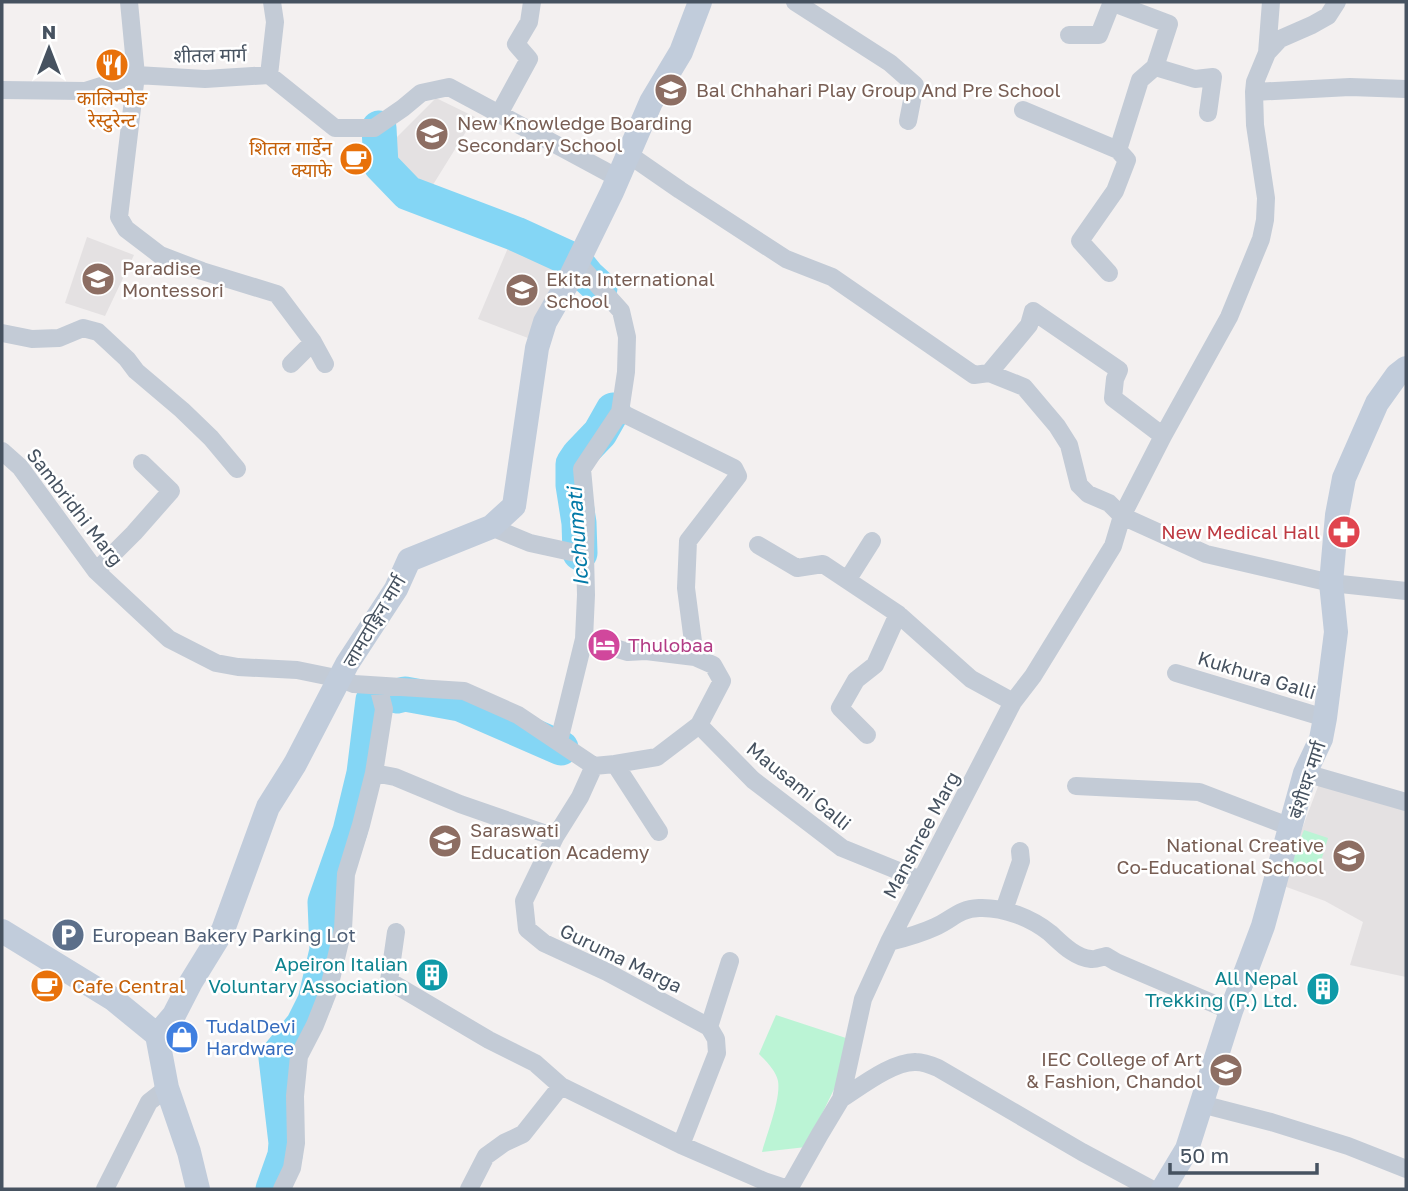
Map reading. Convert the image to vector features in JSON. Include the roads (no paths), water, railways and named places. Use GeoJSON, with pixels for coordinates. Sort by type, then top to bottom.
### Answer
{"type":"FeatureCollection","features":[{"type":"Feature","properties":{"kind":"street"},"geometry":{"type":"LineString","coordinates":[[129,2],[135,75],[119,217],[126,229],[160,256],[277,294],[313,342],[325,364]]}},
{"type":"Feature","properties":{"kind":"street"},"geometry":{"type":"LineString","coordinates":[[269,75],[275,22],[272,2]]}},
{"type":"Feature","properties":{"kind":"street"},"geometry":{"type":"LineString","coordinates":[[499,114],[529,59],[516,44],[529,22],[532,2]]}},
{"type":"Feature","properties":{"kind":"street","name":"लामटाङ्गिन मार्ग"},"geometry":{"type":"LineString","coordinates":[[157,1035],[174,1016],[223,930],[268,807],[295,764],[347,664],[396,589],[409,560],[491,527],[514,506],[537,348],[545,322],[578,262],[651,102],[681,52],[701,2]]}},
{"type":"Feature","properties":{"kind":"street"},"geometry":{"type":"LineString","coordinates":[[795,2],[890,63],[915,85],[908,121]]}},
{"type":"Feature","properties":{"kind":"street"},"geometry":{"type":"LineString","coordinates":[[1069,35],[1099,35],[1113,2],[1169,24],[1155,67],[1140,80],[1118,150]]}},
{"type":"Feature","properties":{"kind":"street","name":"Manshree Marg"},"geometry":{"type":"LineString","coordinates":[[789,1189],[841,1099],[863,999],[888,942],[1013,702],[1033,676],[1113,547],[1122,516],[1229,317],[1261,239],[1266,198],[1255,125],[1254,92],[1255,82],[1267,53],[1271,2]]}},
{"type":"Feature","properties":{"kind":"street"},"geometry":{"type":"LineString","coordinates":[[1267,53],[1280,39],[1328,16],[1337,2]]}},
{"type":"Feature","properties":{"kind":"street"},"geometry":{"type":"LineString","coordinates":[[1155,67],[1195,79],[1213,78],[1208,113]]}},
{"type":"Feature","properties":{"kind":"street","name":"शीतल मार्ग"},"geometry":{"type":"LineString","coordinates":[[2,90],[85,92],[135,75],[205,79],[269,75],[335,128],[374,128],[421,93],[449,87],[618,178]]}},
{"type":"Feature","properties":{"kind":"street"},"geometry":{"type":"LineString","coordinates":[[1254,92],[1350,87],[1406,89]]}},
{"type":"Feature","properties":{"kind":"street"},"geometry":{"type":"LineString","coordinates":[[1023,110],[1118,150],[1127,160],[1115,191],[1080,241],[1109,273]]}},
{"type":"Feature","properties":{"kind":"street"},"geometry":{"type":"LineString","coordinates":[[628,154],[786,259],[832,277],[974,375],[989,373],[1024,387],[1069,444],[1079,485],[1088,494],[1109,503],[1122,516],[1206,554],[1331,583],[1406,591]]}},
{"type":"Feature","properties":{"kind":"street"},"geometry":{"type":"LineString","coordinates":[[559,741],[584,639],[586,512],[582,469],[620,412],[626,372],[627,337],[621,312],[578,262]]}},
{"type":"Feature","properties":{"kind":"street"},"geometry":{"type":"LineString","coordinates":[[989,373],[1029,325],[1033,312],[1119,370],[1113,398],[1163,436]]}},
{"type":"Feature","properties":{"kind":"street"},"geometry":{"type":"LineString","coordinates":[[2,333],[32,340],[59,338],[83,328],[98,332],[136,371],[211,438],[237,469]]}},
{"type":"Feature","properties":{"kind":"street"},"geometry":{"type":"LineString","coordinates":[[291,364],[313,342]]}},
{"type":"Feature","properties":{"kind":"street","name":"बंशीधर मार्ग"},"geometry":{"type":"LineString","coordinates":[[1163,1189],[1187,1149],[1231,1011],[1263,926],[1305,773],[1321,739],[1336,632],[1331,583],[1337,515],[1344,478],[1377,403],[1397,375],[1406,368]]}},
{"type":"Feature","properties":{"kind":"street"},"geometry":{"type":"LineString","coordinates":[[620,412],[737,471],[738,476],[688,541],[686,589],[695,657]]}},
{"type":"Feature","properties":{"kind":"street","name":"Sambridhi Marg"},"geometry":{"type":"LineString","coordinates":[[2,450],[20,467],[96,571],[169,639],[216,663],[238,667],[297,670],[354,684],[464,691],[518,715],[594,766]]}},
{"type":"Feature","properties":{"kind":"street"},"geometry":{"type":"LineString","coordinates":[[96,571],[171,491],[142,463]]}},
{"type":"Feature","properties":{"kind":"street"},"geometry":{"type":"LineString","coordinates":[[491,527],[530,543],[585,555]]}},
{"type":"Feature","properties":{"kind":"street"},"geometry":{"type":"LineString","coordinates":[[848,579],[872,541]]}},
{"type":"Feature","properties":{"kind":"street"},"geometry":{"type":"LineString","coordinates":[[758,544],[797,568],[823,564],[848,579],[898,614],[971,679],[1013,702]]}},
{"type":"Feature","properties":{"kind":"street"},"geometry":{"type":"LineString","coordinates":[[867,735],[840,708],[856,680],[875,665],[898,614]]}},
{"type":"Feature","properties":{"kind":"street"},"geometry":{"type":"LineString","coordinates":[[584,639],[628,652],[646,651],[695,657],[713,665],[722,681],[699,726],[657,757],[594,766]]}},
{"type":"Feature","properties":{"kind":"street","name":"Kukhura Galli"},"geometry":{"type":"LineString","coordinates":[[1176,673],[1325,718]]}},
{"type":"Feature","properties":{"kind":"street"},"geometry":{"type":"LineString","coordinates":[[282,1189],[292,1168],[296,1143],[295,1096],[299,1056],[328,992],[343,929],[346,874],[374,773],[384,709],[378,686]]}},
{"type":"Feature","properties":{"kind":"street","name":"Mausami Galli"},"geometry":{"type":"LineString","coordinates":[[699,726],[753,780],[842,848],[921,880]]}},
{"type":"Feature","properties":{"kind":"street"},"geometry":{"type":"LineString","coordinates":[[615,764],[659,832]]}},
{"type":"Feature","properties":{"kind":"street","name":"Guruma Marga"},"geometry":{"type":"LineString","coordinates":[[594,766],[524,901],[527,929],[544,943],[607,972],[709,1027]]}},
{"type":"Feature","properties":{"kind":"street"},"geometry":{"type":"LineString","coordinates":[[374,773],[395,777],[460,804],[555,837]]}},
{"type":"Feature","properties":{"kind":"street"},"geometry":{"type":"LineString","coordinates":[[1305,773],[1406,802]]}},
{"type":"Feature","properties":{"kind":"street"},"geometry":{"type":"LineString","coordinates":[[1076,786],[1199,792],[1291,827]]}},
{"type":"Feature","properties":{"kind":"street"},"geometry":{"type":"LineString","coordinates":[[1003,910],[1021,860],[1020,851]]}},
{"type":"Feature","properties":{"kind":"street"},"geometry":{"type":"LineString","coordinates":[[888,942],[938,926],[961,911],[981,908],[1003,910],[1029,920],[1080,956],[1093,960],[1106,956],[1231,1011]]}},
{"type":"Feature","properties":{"kind":"street"},"geometry":{"type":"LineString","coordinates":[[2,932],[113,999],[157,1035],[167,1088],[189,1152],[198,1189]]}},
{"type":"Feature","properties":{"kind":"street"},"geometry":{"type":"LineString","coordinates":[[397,932],[389,981],[489,1040],[535,1063],[561,1086],[764,1185],[789,1189]]}},
{"type":"Feature","properties":{"kind":"street"},"geometry":{"type":"LineString","coordinates":[[681,1145],[717,1053],[716,1039],[709,1027],[730,961]]}},
{"type":"Feature","properties":{"kind":"street"},"geometry":{"type":"LineString","coordinates":[[841,1099],[892,1067],[914,1061],[924,1063],[938,1068],[1151,1189]]}},
{"type":"Feature","properties":{"kind":"street"},"geometry":{"type":"LineString","coordinates":[[469,1189],[486,1156],[523,1134],[561,1086]]}},
{"type":"Feature","properties":{"kind":"street"},"geometry":{"type":"LineString","coordinates":[[105,1189],[149,1102],[167,1088]]}},
{"type":"Feature","properties":{"kind":"street"},"geometry":{"type":"LineString","coordinates":[[1201,1104],[1348,1146],[1406,1169]]}},
{"type":"Feature","properties":{"kind":"waterway","name":"Icchumati"},"geometry":{"type":"LineString","coordinates":[[379,128],[381,165],[408,193],[516,234],[575,261],[600,288]]}},
{"type":"Feature","properties":{"kind":"waterway","name":"Icchumati"},"geometry":{"type":"LineString","coordinates":[[580,553],[573,464],[600,433],[613,410]]}},
{"type":"Feature","properties":{"kind":"waterway","name":"Icchumati"},"geometry":{"type":"LineString","coordinates":[[397,696],[405,694],[460,704],[561,748]]}},
{"type":"Feature","properties":{"kind":"waterway","name":"Icchumati"},"geometry":{"type":"LineString","coordinates":[[273,1189],[285,1155],[286,1143],[276,1058],[303,1025],[315,1001],[327,950],[325,902],[350,831],[364,773],[373,700]]}},
{"type":"Feature","properties":{"kind":"place","name":"कालिन्पोङ रेस्टुरेन्ट"},"geometry":{"type":"Point","coordinates":[112,65]}},
{"type":"Feature","properties":{"kind":"place","name":"Bal Chhahari Play Group And Pre School"},"geometry":{"type":"Point","coordinates":[671,90]}},
{"type":"Feature","properties":{"kind":"place","name":"New Knowledge Boarding Secondary School"},"geometry":{"type":"Point","coordinates":[432,134]}},
{"type":"Feature","properties":{"kind":"place","name":"शितल गार्डेन क्याफे"},"geometry":{"type":"Point","coordinates":[356,159]}},
{"type":"Feature","properties":{"kind":"place","name":"Paradise Montessori"},"geometry":{"type":"Point","coordinates":[98,279]}},
{"type":"Feature","properties":{"kind":"place","name":"Ekita International School"},"geometry":{"type":"Point","coordinates":[522,290]}},
{"type":"Feature","properties":{"kind":"place","name":"New Medical Hall"},"geometry":{"type":"Point","coordinates":[1344,532]}},
{"type":"Feature","properties":{"kind":"place","name":"Thulobaa"},"geometry":{"type":"Point","coordinates":[604,645]}},
{"type":"Feature","properties":{"kind":"place","name":"Saraswati Education Academy"},"geometry":{"type":"Point","coordinates":[445,841]}},
{"type":"Feature","properties":{"kind":"place","name":"National Creative Co-Educational School"},"geometry":{"type":"Point","coordinates":[1349,856]}},
{"type":"Feature","properties":{"kind":"place","name":"European Bakery Parking Lot"},"geometry":{"type":"Point","coordinates":[68,935]}},
{"type":"Feature","properties":{"kind":"place","name":"Apeiron Italian Voluntary Association"},"geometry":{"type":"Point","coordinates":[432,975]}},
{"type":"Feature","properties":{"kind":"place","name":"Cafe Central"},"geometry":{"type":"Point","coordinates":[47,986]}},
{"type":"Feature","properties":{"kind":"place","name":"All Nepal Trekking (P.) Ltd."},"geometry":{"type":"Point","coordinates":[1323,989]}},
{"type":"Feature","properties":{"kind":"place","name":"TudalDevi Hardware"},"geometry":{"type":"Point","coordinates":[182,1037]}},
{"type":"Feature","properties":{"kind":"place","name":"IEC College of Art & Fashion, Chandol"},"geometry":{"type":"Point","coordinates":[1226,1070]}}]}
